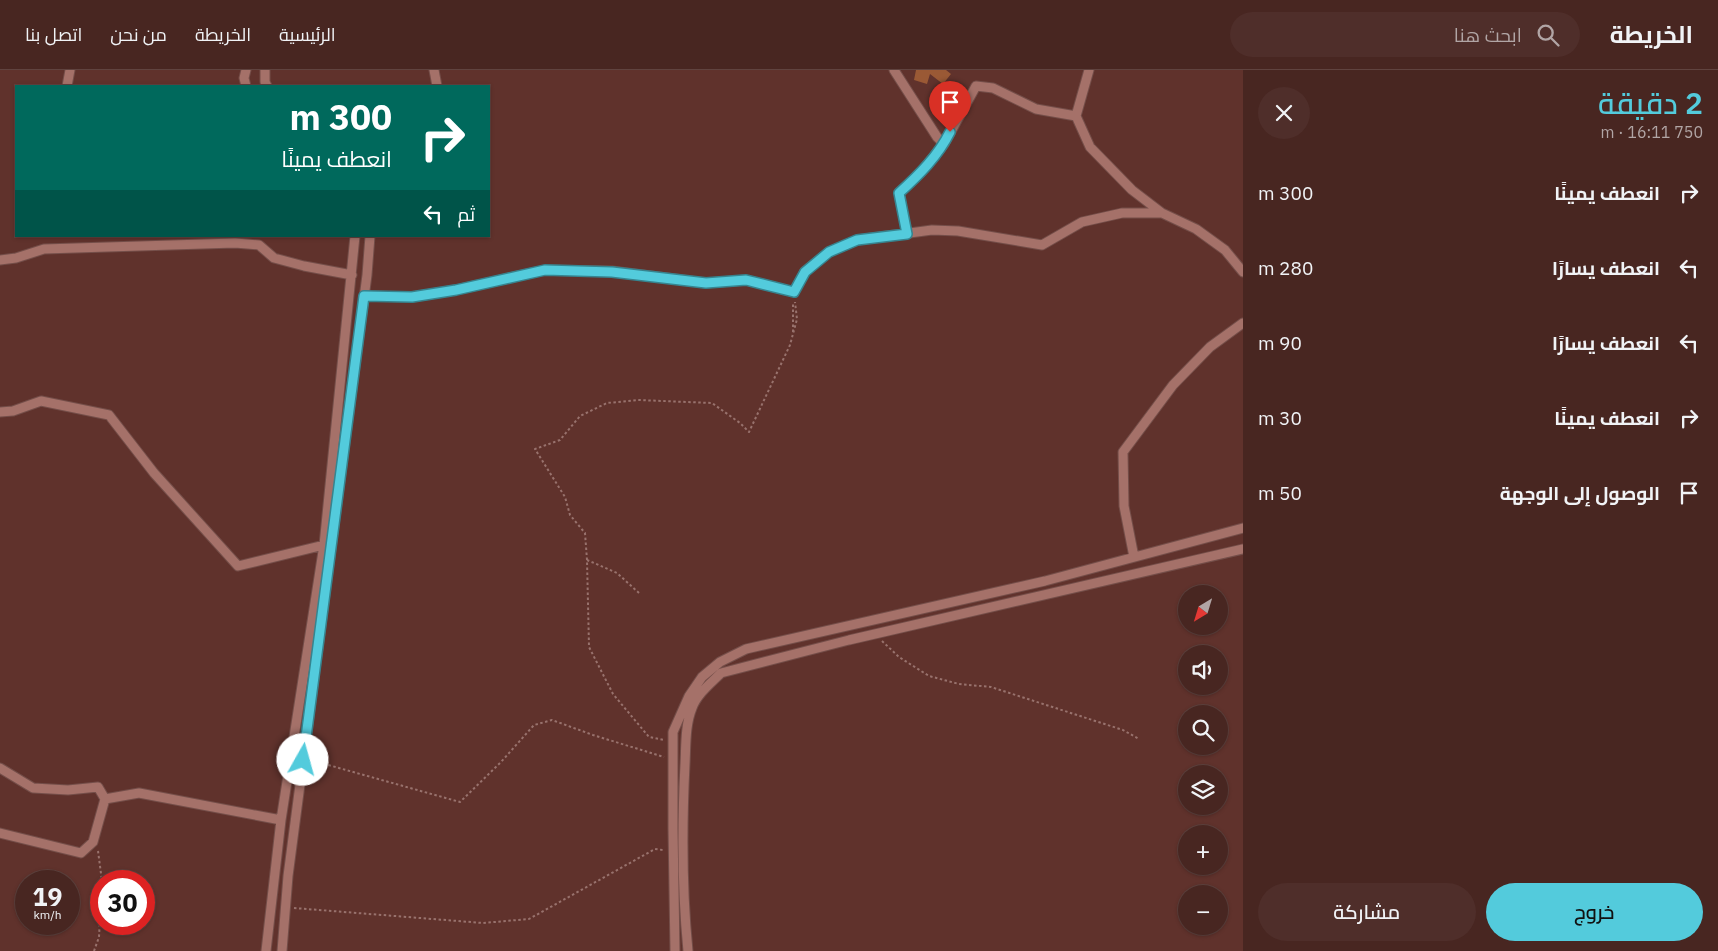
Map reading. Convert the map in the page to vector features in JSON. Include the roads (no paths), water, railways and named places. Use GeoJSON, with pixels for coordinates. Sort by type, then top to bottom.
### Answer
{"type":"FeatureCollection","features":[{"type":"Feature","properties":{"kind":"street"},"geometry":{"type":"LineString","coordinates":[[67,85],[70,70]]}},
{"type":"Feature","properties":{"kind":"street"},"geometry":{"type":"LineString","coordinates":[[246,70],[244,78],[246,85]]}},
{"type":"Feature","properties":{"kind":"street"},"geometry":{"type":"LineString","coordinates":[[265,70],[266,85]]}},
{"type":"Feature","properties":{"kind":"street"},"geometry":{"type":"LineString","coordinates":[[434,70],[437,85]]}},
{"type":"Feature","properties":{"kind":"street"},"geometry":{"type":"LineString","coordinates":[[894,70],[936,137],[944,144]]}},
{"type":"Feature","properties":{"kind":"street"},"geometry":{"type":"LineString","coordinates":[[1089,70],[1076,116],[1090,147],[1132,190],[1162,213],[1196,229],[1239,260],[1243,272]]}},
{"type":"Feature","properties":{"kind":"street"},"geometry":{"type":"LineString","coordinates":[[907,234],[899,193],[921,172],[944,144],[976,86],[993,88],[1036,109],[1076,116]]}},
{"type":"Feature","properties":{"kind":"street"},"geometry":{"type":"LineString","coordinates":[[364,296],[412,297],[456,290],[545,270],[612,272],[706,283],[746,280],[794,292],[805,272],[829,252],[857,240],[932,230],[958,231],[1042,245],[1082,222],[1122,212],[1162,213]]}},
{"type":"Feature","properties":{"kind":"street"},"geometry":{"type":"LineString","coordinates":[[266,951],[281,820],[324,545],[355,237]]}},
{"type":"Feature","properties":{"kind":"street"},"geometry":{"type":"LineString","coordinates":[[282,951],[285,908],[303,760],[364,296],[370,237]]}},
{"type":"Feature","properties":{"kind":"street"},"geometry":{"type":"LineString","coordinates":[[0,260],[16,258],[44,249],[194,240],[259,245],[274,258],[352,275]]}},
{"type":"Feature","properties":{"kind":"street"},"geometry":{"type":"LineString","coordinates":[[1134,557],[1124,506],[1123,452],[1173,385],[1210,347],[1243,324]]}},
{"type":"Feature","properties":{"kind":"street"},"geometry":{"type":"LineString","coordinates":[[0,412],[12,411],[41,401],[109,415],[154,474],[238,566],[324,545]]}},
{"type":"Feature","properties":{"kind":"street"},"geometry":{"type":"LineString","coordinates":[[675,951],[673,732],[688,696],[702,677],[720,662],[746,649],[1045,581],[1243,528]]}},
{"type":"Feature","properties":{"kind":"street"},"geometry":{"type":"LineString","coordinates":[[688,951],[685,925],[683,794],[687,731],[692,706],[707,686],[722,673],[875,634],[1243,549]]}},
{"type":"Feature","properties":{"kind":"street"},"geometry":{"type":"LineString","coordinates":[[0,768],[33,788],[68,790],[98,787],[105,799],[93,842],[82,853],[0,833]]}},
{"type":"Feature","properties":{"kind":"street"},"geometry":{"type":"LineString","coordinates":[[105,799],[139,793],[281,820]]}}]}
